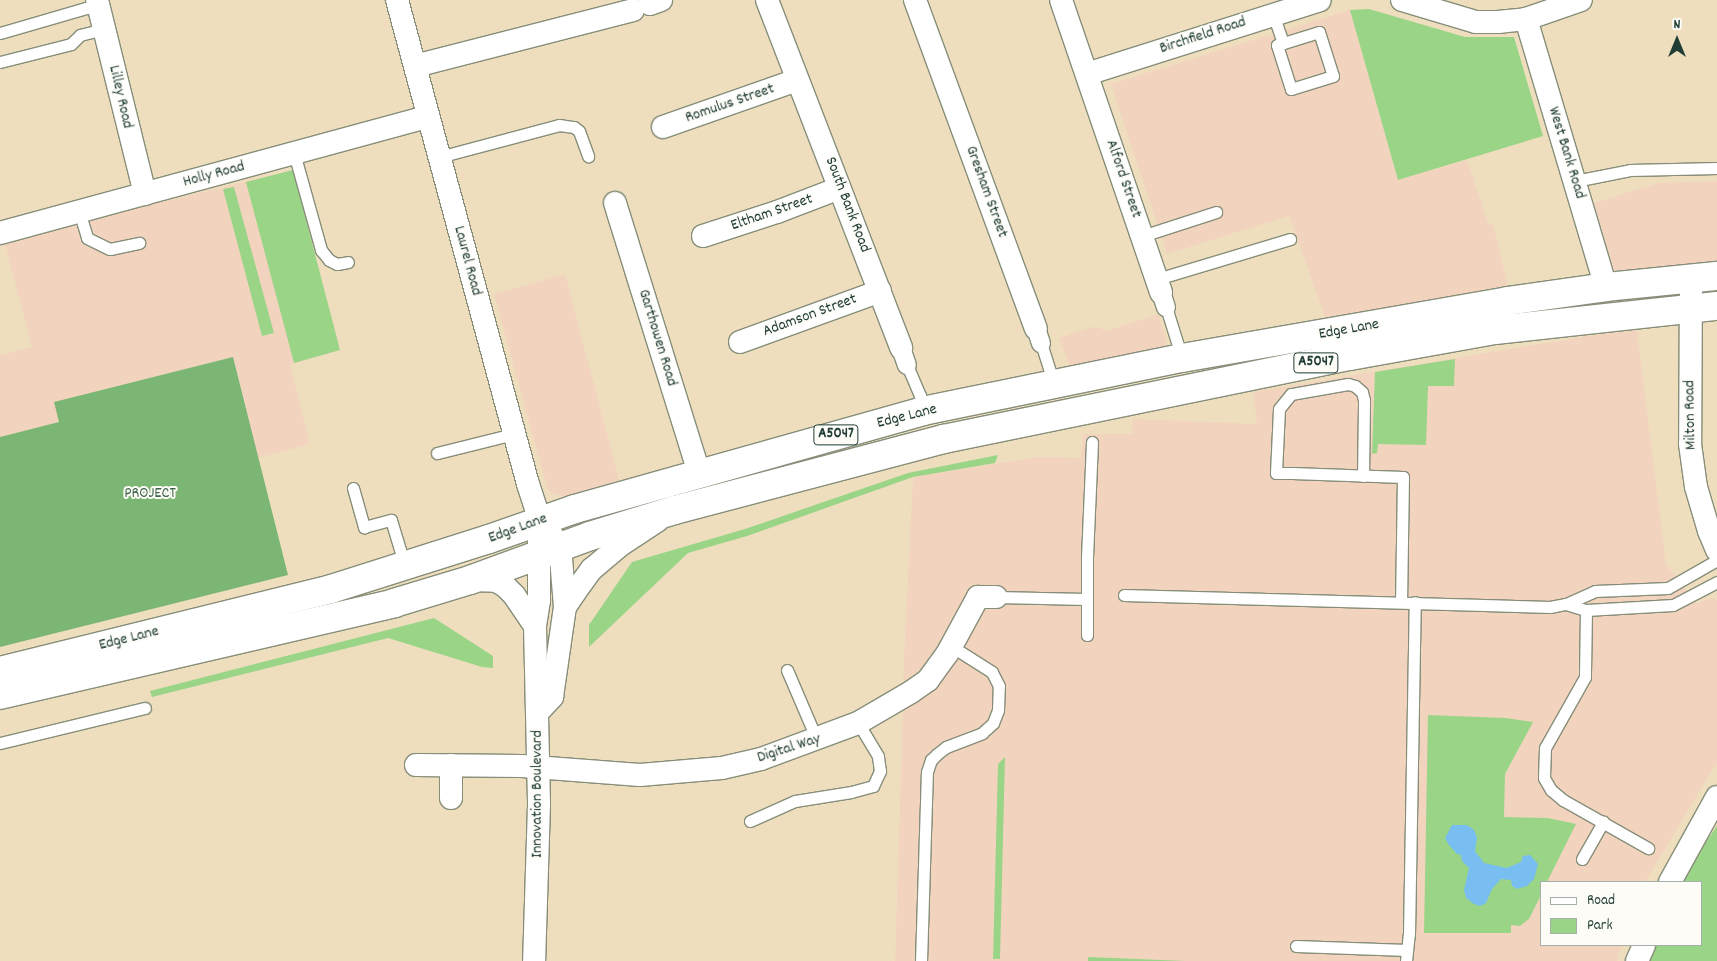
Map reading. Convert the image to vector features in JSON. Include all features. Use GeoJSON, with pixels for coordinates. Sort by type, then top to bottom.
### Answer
{"type":"FeatureCollection","features":[{"type":"Feature","properties":{"kind":"highway","name":"Edge Lane"},"geometry":{"type":"LineString","coordinates":[[0,671],[331,589],[489,539],[540,520],[700,473],[923,412],[1182,358],[1507,301],[1606,287],[1704,277]]}},
{"type":"Feature","properties":{"kind":"highway","name":"Edge Lane"},"geometry":{"type":"LineString","coordinates":[[0,695],[394,603],[470,580],[549,550],[675,510],[944,439],[1330,360],[1495,330],[1704,307]]}},
{"type":"Feature","properties":{"kind":"street","name":"Laurel Road"},"geometry":{"type":"LineString","coordinates":[[397,0],[514,434],[540,520]]}},
{"type":"Feature","properties":{"kind":"street","name":"South Bank Road"},"geometry":{"type":"LineString","coordinates":[[768,0],[904,357]]}},
{"type":"Feature","properties":{"kind":"street","name":"Gresham Street"},"geometry":{"type":"LineString","coordinates":[[915,0],[1038,336]]}},
{"type":"Feature","properties":{"kind":"street","name":"Alford Street"},"geometry":{"type":"LineString","coordinates":[[1061,0],[1161,293]]}},
{"type":"Feature","properties":{"kind":"street","name":"Birchfield Road"},"geometry":{"type":"LineString","coordinates":[[1087,74],[1320,0]]}},
{"type":"Feature","properties":{"kind":"street"},"geometry":{"type":"LineString","coordinates":[[1402,0],[1427,3],[1476,22],[1498,22],[1526,18],[1581,0]]}},
{"type":"Feature","properties":{"kind":"street"},"geometry":{"type":"LineString","coordinates":[[414,66],[648,3]]}},
{"type":"Feature","properties":{"kind":"street","name":"Lilley Road"},"geometry":{"type":"LineString","coordinates":[[98,4],[145,194]]}},
{"type":"Feature","properties":{"kind":"street","name":"West Bank Road"},"geometry":{"type":"LineString","coordinates":[[1526,18],[1606,287]]}},
{"type":"Feature","properties":{"kind":"street","name":"Romulus Street"},"geometry":{"type":"LineString","coordinates":[[663,127],[797,80]]}},
{"type":"Feature","properties":{"kind":"street","name":"Holly Road"},"geometry":{"type":"LineString","coordinates":[[0,233],[428,117]]}},
{"type":"Feature","properties":{"kind":"street","name":"Eltham Street"},"geometry":{"type":"LineString","coordinates":[[703,236],[784,210],[840,188]]}},
{"type":"Feature","properties":{"kind":"street","name":"Garthowen Road"},"geometry":{"type":"LineString","coordinates":[[615,203],[700,473]]}},
{"type":"Feature","properties":{"kind":"street","name":"Milton Road"},"geometry":{"type":"LineString","coordinates":[[1704,277],[1704,307],[1690,444],[1696,487],[1708,531],[1717,550]]}},
{"type":"Feature","properties":{"kind":"street","name":"Adamson Street"},"geometry":{"type":"LineString","coordinates":[[740,342],[880,290]]}},
{"type":"Feature","properties":{"kind":"street","name":"Edge Lane"},"geometry":{"type":"LineString","coordinates":[[538,712],[552,697],[565,608],[592,569],[622,544],[675,510]]}},
{"type":"Feature","properties":{"kind":"street"},"geometry":{"type":"LineString","coordinates":[[540,520],[565,608]]}},
{"type":"Feature","properties":{"kind":"street","name":"Innovation Boulevard"},"geometry":{"type":"LineString","coordinates":[[534,961],[539,805],[530,767],[538,712],[535,626],[549,550]]}},
{"type":"Feature","properties":{"kind":"street"},"geometry":{"type":"LineString","coordinates":[[470,580],[496,581],[505,586],[514,595],[535,626]]}},
{"type":"Feature","properties":{"kind":"street","name":"Digital Way"},"geometry":{"type":"LineString","coordinates":[[416,764],[530,767],[640,775],[722,768],[761,759],[817,740],[858,723],[928,680],[978,597],[996,597]]}},
{"type":"Feature","properties":{"kind":"street"},"geometry":{"type":"LineString","coordinates":[[451,765],[451,798]]}},
{"type":"Feature","properties":{"kind":"street"},"geometry":{"type":"LineString","coordinates":[[1671,881],[1717,797]]}},
{"type":"Feature","properties":{"kind":"street"},"geometry":{"type":"LineString","coordinates":[[1637,961],[1644,946]]}},
{"type":"Feature","properties":{"kind":"lane"},"geometry":{"type":"LineString","coordinates":[[0,33],[98,4]]}},
{"type":"Feature","properties":{"kind":"lane"},"geometry":{"type":"LineString","coordinates":[[1273,14],[1283,43]]}},
{"type":"Feature","properties":{"kind":"lane"},"geometry":{"type":"LineString","coordinates":[[0,62],[71,44],[80,35],[104,29]]}},
{"type":"Feature","properties":{"kind":"lane"},"geometry":{"type":"LineString","coordinates":[[1319,32],[1333,76],[1291,89],[1277,45],[1283,43],[1319,32]]}},
{"type":"Feature","properties":{"kind":"lane"},"geometry":{"type":"LineString","coordinates":[[439,157],[559,125],[574,127],[579,131],[588,156]]}},
{"type":"Feature","properties":{"kind":"lane"},"geometry":{"type":"LineString","coordinates":[[294,153],[320,250],[329,260],[337,264],[348,262]]}},
{"type":"Feature","properties":{"kind":"lane"},"geometry":{"type":"LineString","coordinates":[[1575,181],[1630,170],[1717,168]]}},
{"type":"Feature","properties":{"kind":"lane"},"geometry":{"type":"LineString","coordinates":[[79,211],[87,238],[110,249],[139,244]]}},
{"type":"Feature","properties":{"kind":"lane"},"geometry":{"type":"LineString","coordinates":[[1142,236],[1216,212]]}},
{"type":"Feature","properties":{"kind":"lane"},"geometry":{"type":"LineString","coordinates":[[1161,293],[1290,239]]}},
{"type":"Feature","properties":{"kind":"lane","name":"Alford Street"},"geometry":{"type":"LineString","coordinates":[[1161,293],[1182,358]]}},
{"type":"Feature","properties":{"kind":"lane","name":"Gresham Street"},"geometry":{"type":"LineString","coordinates":[[1038,336],[1054,384]]}},
{"type":"Feature","properties":{"kind":"lane","name":"South Bank Road"},"geometry":{"type":"LineString","coordinates":[[904,357],[920,395],[923,412]]}},
{"type":"Feature","properties":{"kind":"lane"},"geometry":{"type":"LineString","coordinates":[[1363,476],[1364,400],[1362,392],[1355,386],[1348,384],[1291,394],[1279,409],[1276,473],[1363,476],[1403,477],[1401,602]]}},
{"type":"Feature","properties":{"kind":"lane"},"geometry":{"type":"LineString","coordinates":[[437,453],[514,434]]}},
{"type":"Feature","properties":{"kind":"lane"},"geometry":{"type":"LineString","coordinates":[[1087,635],[1086,599],[1092,442]]}},
{"type":"Feature","properties":{"kind":"lane"},"geometry":{"type":"LineString","coordinates":[[353,488],[364,527],[391,520],[405,566]]}},
{"type":"Feature","properties":{"kind":"lane"},"geometry":{"type":"LineString","coordinates":[[1124,595],[1550,607],[1566,604],[1595,591],[1668,588],[1717,560]]}},
{"type":"Feature","properties":{"kind":"lane"},"geometry":{"type":"LineString","coordinates":[[1566,604],[1586,610],[1673,605],[1717,582]]}},
{"type":"Feature","properties":{"kind":"lane"},"geometry":{"type":"LineString","coordinates":[[996,597],[1086,599]]}},
{"type":"Feature","properties":{"kind":"lane"},"geometry":{"type":"LineString","coordinates":[[1296,946],[1406,955],[1415,602]]}},
{"type":"Feature","properties":{"kind":"lane"},"geometry":{"type":"LineString","coordinates":[[1586,610],[1585,677],[1545,748],[1544,778],[1551,790],[1563,800],[1648,848]]}},
{"type":"Feature","properties":{"kind":"lane"},"geometry":{"type":"LineString","coordinates":[[921,961],[927,772],[931,760],[937,754],[946,747],[982,733],[993,723],[998,710],[999,686],[992,672],[950,646]]}},
{"type":"Feature","properties":{"kind":"lane"},"geometry":{"type":"LineString","coordinates":[[786,670],[817,740]]}},
{"type":"Feature","properties":{"kind":"lane"},"geometry":{"type":"LineString","coordinates":[[0,743],[145,708]]}},
{"type":"Feature","properties":{"kind":"lane"},"geometry":{"type":"LineString","coordinates":[[750,821],[795,801],[851,792],[873,786],[880,771],[878,756],[858,723]]}},
{"type":"Feature","properties":{"kind":"lane"},"geometry":{"type":"LineString","coordinates":[[1582,859],[1603,822]]}},
{"type":"Feature","properties":{"kind":"shaded area"},"geometry":{"type":"Polygon","coordinates":[[[1350,10],[1398,180],[1467,160],[1489,225],[1493,224],[1508,287],[1326,320],[1289,216],[1167,254],[1111,84],[1350,10]]]}},
{"type":"Feature","properties":{"kind":"shaded area"},"geometry":{"type":"Polygon","coordinates":[[[293,170],[340,350],[290,365],[310,444],[258,458],[233,357],[54,402],[59,422],[0,437],[0,355],[32,347],[4,241],[293,170]]]}},
{"type":"Feature","properties":{"kind":"shaded area"},"geometry":{"type":"Polygon","coordinates":[[[1717,181],[1717,267],[1619,274],[1614,270],[1594,203],[1658,183],[1717,181]]]}},
{"type":"Feature","properties":{"kind":"shaded area"},"geometry":{"type":"Polygon","coordinates":[[[565,274],[619,480],[566,497],[554,494],[548,490],[494,294],[565,274]]]}},
{"type":"Feature","properties":{"kind":"shaded area"},"geometry":{"type":"Polygon","coordinates":[[[1158,314],[1166,340],[1166,346],[1161,350],[1071,369],[1059,338],[1096,326],[1106,331],[1158,314]]]}},
{"type":"Feature","properties":{"kind":"shaded area"},"geometry":{"type":"Polygon","coordinates":[[[1637,330],[1666,564],[1697,604],[1710,598],[1717,599],[1717,762],[1646,881],[1540,881],[1540,946],[1622,946],[1617,961],[895,961],[903,710],[911,692],[903,678],[913,477],[1038,457],[1081,458],[1083,434],[1132,434],[1133,419],[1257,424],[1253,392],[1587,336],[1637,330]]]}},
{"type":"Feature","properties":{"kind":"green space"},"geometry":{"type":"Polygon","coordinates":[[[1369,9],[1465,37],[1514,37],[1543,136],[1398,180],[1350,10],[1369,9]]]}},
{"type":"Feature","properties":{"kind":"green space"},"geometry":{"type":"Polygon","coordinates":[[[293,170],[340,350],[294,363],[246,182],[293,170]]]}},
{"type":"Feature","properties":{"kind":"green space"},"geometry":{"type":"Polygon","coordinates":[[[234,187],[274,333],[262,336],[223,189],[234,187]]]}},
{"type":"Feature","properties":{"kind":"green space","name":"PROJECT"},"geometry":{"type":"Polygon","coordinates":[[[233,357],[288,575],[0,647],[0,437],[59,422],[54,402],[233,357]]]}},
{"type":"Feature","properties":{"kind":"green space"},"geometry":{"type":"Polygon","coordinates":[[[1455,359],[1454,386],[1428,386],[1426,445],[1378,444],[1377,453],[1372,454],[1375,372],[1455,359]]]}},
{"type":"Feature","properties":{"kind":"green space"},"geometry":{"type":"Polygon","coordinates":[[[998,455],[995,463],[913,477],[747,536],[688,553],[589,647],[589,625],[632,562],[745,529],[908,473],[998,455]]]}},
{"type":"Feature","properties":{"kind":"green space"},"geometry":{"type":"Polygon","coordinates":[[[434,618],[493,656],[493,668],[482,667],[388,638],[152,697],[150,691],[434,618]]]}},
{"type":"Feature","properties":{"kind":"green space"},"geometry":{"type":"Polygon","coordinates":[[[1428,715],[1506,718],[1533,722],[1505,774],[1504,817],[1548,818],[1576,824],[1548,881],[1540,881],[1540,897],[1529,919],[1520,926],[1511,925],[1511,933],[1424,933],[1428,715]]]}},
{"type":"Feature","properties":{"kind":"green space"},"geometry":{"type":"Polygon","coordinates":[[[1005,757],[1000,959],[993,959],[998,764],[1005,757]]]}},
{"type":"Feature","properties":{"kind":"green space"},"geometry":{"type":"Polygon","coordinates":[[[1717,826],[1717,961],[1648,961],[1655,946],[1702,946],[1702,881],[1682,881],[1688,868],[1717,826]]]}},
{"type":"Feature","properties":{"kind":"green space"},"geometry":{"type":"Polygon","coordinates":[[[1088,957],[1186,961],[1088,961],[1088,957]]]}},
{"type":"Feature","properties":{"kind":"water"},"geometry":{"type":"Polygon","coordinates":[[[1452,825],[1467,825],[1474,830],[1477,838],[1475,851],[1484,863],[1507,868],[1521,862],[1523,856],[1530,855],[1538,864],[1534,879],[1527,886],[1517,889],[1512,886],[1511,880],[1501,879],[1492,889],[1486,903],[1480,906],[1474,904],[1466,898],[1464,890],[1469,868],[1462,861],[1461,855],[1457,854],[1445,838],[1452,825]]]}}]}
